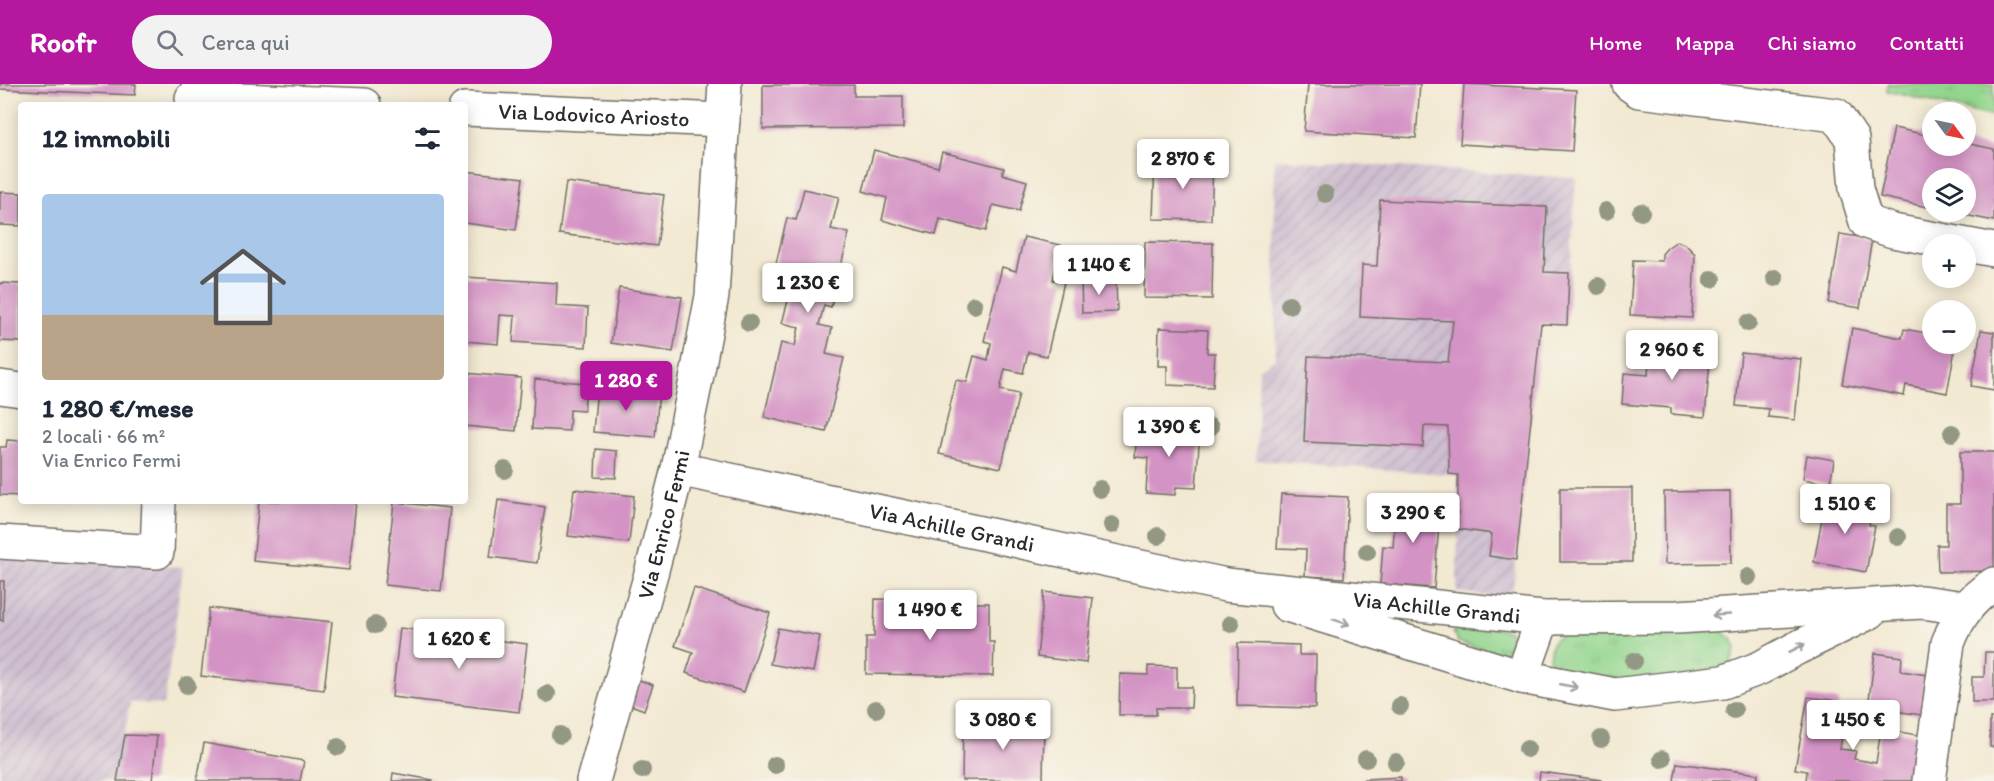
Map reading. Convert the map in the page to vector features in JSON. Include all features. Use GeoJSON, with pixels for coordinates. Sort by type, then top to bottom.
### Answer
{"type":"FeatureCollection","features":[{"type":"Feature","properties":{"kind":"street","name":"Via Enrico Fermi"},"geometry":{"type":"LineString","coordinates":[[593,781],[678,469],[711,296],[725,84]]}},
{"type":"Feature","properties":{"kind":"street"},"geometry":{"type":"LineString","coordinates":[[1629,84],[1639,91],[1836,115],[1852,139],[1856,189],[1866,222],[1893,231],[1994,250]]}},
{"type":"Feature","properties":{"kind":"street"},"geometry":{"type":"LineString","coordinates":[[192,96],[307,102]]}},
{"type":"Feature","properties":{"kind":"street","name":"Via Lodovico Ariosto"},"geometry":{"type":"LineString","coordinates":[[468,109],[723,120]]}},
{"type":"Feature","properties":{"kind":"street"},"geometry":{"type":"LineString","coordinates":[[0,387],[18,390]]}},
{"type":"Feature","properties":{"kind":"street","name":"Via Achille Grandi"},"geometry":{"type":"LineString","coordinates":[[678,469],[1226,585],[1522,677],[1615,695],[1723,682],[1760,668],[1884,605]]}},
{"type":"Feature","properties":{"kind":"street"},"geometry":{"type":"LineString","coordinates":[[0,542],[157,552],[159,504]]}},
{"type":"Feature","properties":{"kind":"street"},"geometry":{"type":"LineString","coordinates":[[1929,781],[1948,643],[1955,624],[1965,608],[1979,593],[1994,584]]}},
{"type":"Feature","properties":{"kind":"street","name":"Via Achille Grandi"},"geometry":{"type":"LineString","coordinates":[[1226,585],[1543,618],[1677,618],[1922,602],[1965,608]]}},
{"type":"Feature","properties":{"kind":"street"},"geometry":{"type":"LineString","coordinates":[[1757,613],[1768,637],[1760,668]]}},
{"type":"Feature","properties":{"kind":"street","name":"Via Achille Grandi"},"geometry":{"type":"LineString","coordinates":[[1522,677],[1543,618]]}},
{"type":"Feature","properties":{"kind":"shaded area"},"geometry":{"type":"Polygon","coordinates":[[[1274,159],[1576,178],[1567,325],[1541,325],[1512,599],[1457,592],[1458,475],[1256,460],[1259,369],[1276,358],[1274,159]]]}},
{"type":"Feature","properties":{"kind":"shaded area"},"geometry":{"type":"Polygon","coordinates":[[[0,554],[183,567],[164,705],[130,702],[117,781],[0,781],[0,554]]]}},
{"type":"Feature","properties":{"kind":"green space"},"geometry":{"type":"Polygon","coordinates":[[[1888,84],[1994,84],[1994,117],[1976,113],[1976,102],[1932,102],[1887,91],[1888,84]]]}},
{"type":"Feature","properties":{"kind":"green space"},"geometry":{"type":"Polygon","coordinates":[[[1463,623],[1509,631],[1512,641],[1503,655],[1458,642],[1453,632],[1463,623]]]}},
{"type":"Feature","properties":{"kind":"green space"},"geometry":{"type":"Polygon","coordinates":[[[1718,629],[1732,639],[1736,648],[1730,665],[1670,679],[1596,679],[1559,672],[1549,662],[1551,644],[1554,640],[1573,631],[1718,629]]]}},
{"type":"Feature","properties":{"kind":"building"},"geometry":{"type":"Polygon","coordinates":[[[0,84],[136,84],[135,95],[0,89],[0,84]]]}},
{"type":"Feature","properties":{"kind":"building"},"geometry":{"type":"Polygon","coordinates":[[[1308,84],[1420,84],[1416,138],[1304,131],[1308,84]]]}},
{"type":"Feature","properties":{"kind":"building"},"geometry":{"type":"Polygon","coordinates":[[[1464,84],[1576,90],[1572,151],[1460,144],[1464,84]]]}},
{"type":"Feature","properties":{"kind":"building"},"geometry":{"type":"Polygon","coordinates":[[[763,85],[854,85],[854,96],[903,96],[903,128],[763,129],[763,85]]]}},
{"type":"Feature","properties":{"kind":"building"},"geometry":{"type":"Polygon","coordinates":[[[1894,128],[1922,134],[1922,156],[1976,156],[1976,145],[1994,149],[1994,221],[1976,217],[1976,168],[1922,168],[1922,206],[1880,197],[1894,128]]]}},
{"type":"Feature","properties":{"kind":"building"},"geometry":{"type":"Polygon","coordinates":[[[874,150],[938,167],[942,152],[1004,168],[1002,174],[1027,181],[1019,211],[993,205],[986,231],[940,219],[936,235],[882,220],[887,198],[863,191],[874,150]]]}},
{"type":"Feature","properties":{"kind":"building"},"geometry":{"type":"Polygon","coordinates":[[[1155,160],[1213,162],[1211,220],[1153,219],[1155,160]]]}},
{"type":"Feature","properties":{"kind":"building"},"geometry":{"type":"Polygon","coordinates":[[[468,171],[523,178],[516,230],[468,223],[468,171]]]}},
{"type":"Feature","properties":{"kind":"building"},"geometry":{"type":"Polygon","coordinates":[[[566,182],[664,195],[657,246],[559,234],[566,182]]]}},
{"type":"Feature","properties":{"kind":"building"},"geometry":{"type":"Polygon","coordinates":[[[804,189],[839,197],[831,229],[849,233],[831,307],[824,305],[819,325],[832,328],[826,354],[844,358],[826,432],[764,417],[781,343],[795,346],[799,327],[782,323],[789,297],[769,292],[787,218],[796,220],[804,189]]]}},
{"type":"Feature","properties":{"kind":"building"},"geometry":{"type":"Polygon","coordinates":[[[0,192],[18,193],[18,226],[0,225],[0,192]]]}},
{"type":"Feature","properties":{"kind":"building"},"geometry":{"type":"Polygon","coordinates":[[[1380,200],[1547,207],[1544,272],[1569,273],[1567,325],[1541,324],[1516,560],[1489,556],[1492,534],[1458,529],[1458,475],[1449,474],[1448,427],[1424,426],[1423,447],[1304,442],[1308,356],[1448,362],[1453,321],[1360,317],[1362,265],[1377,266],[1380,200]]]}},
{"type":"Feature","properties":{"kind":"building"},"geometry":{"type":"Polygon","coordinates":[[[1840,234],[1872,239],[1860,308],[1829,303],[1840,234]]]}},
{"type":"Feature","properties":{"kind":"building"},"geometry":{"type":"Polygon","coordinates":[[[1024,237],[1061,245],[1053,280],[1064,282],[1047,356],[1028,352],[1023,373],[1005,369],[1000,390],[1019,394],[1001,468],[939,454],[956,380],[967,382],[974,356],[988,360],[991,343],[984,341],[1002,267],[1016,271],[1024,237]]]}},
{"type":"Feature","properties":{"kind":"building"},"geometry":{"type":"Polygon","coordinates":[[[1677,241],[1686,245],[1695,254],[1692,318],[1630,315],[1633,260],[1662,261],[1662,254],[1677,241]]]}},
{"type":"Feature","properties":{"kind":"building"},"geometry":{"type":"Polygon","coordinates":[[[1145,242],[1213,243],[1212,299],[1144,298],[1145,242]]]}},
{"type":"Feature","properties":{"kind":"building"},"geometry":{"type":"Polygon","coordinates":[[[468,277],[557,283],[556,306],[588,308],[586,347],[513,342],[515,316],[500,315],[498,344],[468,341],[468,277]]]}},
{"type":"Feature","properties":{"kind":"building"},"geometry":{"type":"Polygon","coordinates":[[[1116,279],[1117,312],[1082,313],[1081,280],[1116,279]]]}},
{"type":"Feature","properties":{"kind":"building"},"geometry":{"type":"Polygon","coordinates":[[[0,283],[18,284],[18,342],[0,341],[0,283]]]}},
{"type":"Feature","properties":{"kind":"building"},"geometry":{"type":"Polygon","coordinates":[[[619,288],[682,297],[673,352],[611,343],[619,288]]]}},
{"type":"Feature","properties":{"kind":"building"},"geometry":{"type":"Polygon","coordinates":[[[1159,328],[1208,330],[1207,353],[1215,353],[1213,387],[1167,385],[1167,366],[1158,366],[1159,328]]]}},
{"type":"Feature","properties":{"kind":"building"},"geometry":{"type":"Polygon","coordinates":[[[1852,328],[1902,338],[1904,329],[1922,332],[1922,354],[1954,354],[1947,393],[1906,385],[1904,396],[1842,384],[1852,328]]]}},
{"type":"Feature","properties":{"kind":"building"},"geometry":{"type":"Polygon","coordinates":[[[1981,330],[1994,332],[1994,390],[1971,386],[1981,330]]]}},
{"type":"Feature","properties":{"kind":"building"},"geometry":{"type":"Polygon","coordinates":[[[1650,345],[1711,350],[1705,417],[1671,414],[1671,408],[1622,404],[1624,373],[1648,375],[1650,345]]]}},
{"type":"Feature","properties":{"kind":"building"},"geometry":{"type":"Polygon","coordinates":[[[1741,353],[1801,359],[1795,420],[1768,417],[1769,409],[1736,406],[1741,353]]]}},
{"type":"Feature","properties":{"kind":"building"},"geometry":{"type":"Polygon","coordinates":[[[468,373],[521,378],[516,431],[468,426],[468,373]]]}},
{"type":"Feature","properties":{"kind":"building"},"geometry":{"type":"Polygon","coordinates":[[[535,379],[586,383],[584,411],[570,410],[569,431],[532,429],[535,379]]]}},
{"type":"Feature","properties":{"kind":"building"},"geometry":{"type":"Polygon","coordinates":[[[597,387],[659,392],[655,437],[593,432],[597,387]]]}},
{"type":"Feature","properties":{"kind":"building"},"geometry":{"type":"Polygon","coordinates":[[[1137,426],[1200,430],[1196,488],[1176,487],[1175,495],[1146,493],[1148,458],[1135,457],[1137,426]]]}},
{"type":"Feature","properties":{"kind":"building"},"geometry":{"type":"Polygon","coordinates":[[[7,440],[18,441],[18,496],[0,495],[0,447],[6,447],[7,440]]]}},
{"type":"Feature","properties":{"kind":"building"},"geometry":{"type":"Polygon","coordinates":[[[596,449],[617,451],[616,478],[595,477],[596,449]]]}},
{"type":"Feature","properties":{"kind":"building"},"geometry":{"type":"Polygon","coordinates":[[[1960,452],[1994,452],[1994,571],[1938,572],[1937,545],[1946,545],[1946,504],[1960,504],[1960,452]]]}},
{"type":"Feature","properties":{"kind":"building"},"geometry":{"type":"Polygon","coordinates":[[[1807,455],[1834,460],[1830,484],[1803,479],[1807,455]]]}},
{"type":"Feature","properties":{"kind":"building"},"geometry":{"type":"Polygon","coordinates":[[[1560,488],[1632,488],[1632,562],[1560,562],[1560,488]]]}},
{"type":"Feature","properties":{"kind":"building"},"geometry":{"type":"Polygon","coordinates":[[[574,489],[634,496],[629,543],[568,536],[574,489]]]}},
{"type":"Feature","properties":{"kind":"building"},"geometry":{"type":"Polygon","coordinates":[[[1730,491],[1731,563],[1665,564],[1664,492],[1730,491]]]}},
{"type":"Feature","properties":{"kind":"building"},"geometry":{"type":"Polygon","coordinates":[[[1281,494],[1348,497],[1344,578],[1305,576],[1306,549],[1277,548],[1281,494]]]}},
{"type":"Feature","properties":{"kind":"building"},"geometry":{"type":"Polygon","coordinates":[[[1397,495],[1441,498],[1434,588],[1380,584],[1383,546],[1393,547],[1397,495]]]}},
{"type":"Feature","properties":{"kind":"building"},"geometry":{"type":"Polygon","coordinates":[[[1826,496],[1873,505],[1869,525],[1875,526],[1866,572],[1814,562],[1826,496]]]}},
{"type":"Feature","properties":{"kind":"building"},"geometry":{"type":"Polygon","coordinates":[[[498,500],[545,507],[537,563],[490,557],[498,500]]]}},
{"type":"Feature","properties":{"kind":"building"},"geometry":{"type":"Polygon","coordinates":[[[259,504],[356,504],[349,570],[253,561],[259,504]]]}},
{"type":"Feature","properties":{"kind":"building"},"geometry":{"type":"Polygon","coordinates":[[[394,504],[450,508],[441,591],[385,585],[394,504]]]}},
{"type":"Feature","properties":{"kind":"building"},"geometry":{"type":"Polygon","coordinates":[[[0,581],[4,581],[3,621],[0,620],[0,581]]]}},
{"type":"Feature","properties":{"kind":"building"},"geometry":{"type":"Polygon","coordinates":[[[694,588],[770,613],[744,692],[686,673],[693,652],[675,646],[694,588]]]}},
{"type":"Feature","properties":{"kind":"building"},"geometry":{"type":"Polygon","coordinates":[[[1044,592],[1093,598],[1086,663],[1037,657],[1044,592]]]}},
{"type":"Feature","properties":{"kind":"building"},"geometry":{"type":"Polygon","coordinates":[[[875,599],[911,600],[911,612],[953,612],[954,603],[989,603],[989,642],[994,642],[993,676],[866,674],[866,637],[874,637],[875,599]]]}},
{"type":"Feature","properties":{"kind":"building"},"geometry":{"type":"Polygon","coordinates":[[[209,608],[332,622],[324,690],[201,676],[209,608]]]}},
{"type":"Feature","properties":{"kind":"building"},"geometry":{"type":"Polygon","coordinates":[[[400,628],[527,644],[519,712],[392,697],[400,628]]]}},
{"type":"Feature","properties":{"kind":"building"},"geometry":{"type":"Polygon","coordinates":[[[778,628],[820,636],[813,672],[770,664],[778,628]]]}},
{"type":"Feature","properties":{"kind":"building"},"geometry":{"type":"Polygon","coordinates":[[[1238,643],[1299,645],[1299,655],[1316,655],[1315,708],[1237,706],[1238,643]]]}},
{"type":"Feature","properties":{"kind":"building"},"geometry":{"type":"Polygon","coordinates":[[[1985,652],[1994,652],[1994,702],[1972,702],[1972,677],[1984,677],[1985,652]]]}},
{"type":"Feature","properties":{"kind":"building"},"geometry":{"type":"Polygon","coordinates":[[[1875,653],[1902,657],[1901,671],[1927,675],[1921,715],[1868,707],[1875,653]]]}},
{"type":"Feature","properties":{"kind":"building"},"geometry":{"type":"Polygon","coordinates":[[[1148,666],[1177,667],[1177,687],[1192,687],[1191,708],[1156,708],[1156,715],[1119,715],[1120,674],[1148,675],[1148,666]]]}},
{"type":"Feature","properties":{"kind":"building"},"geometry":{"type":"Polygon","coordinates":[[[639,680],[653,685],[644,710],[631,705],[639,680]]]}},
{"type":"Feature","properties":{"kind":"building"},"geometry":{"type":"Polygon","coordinates":[[[1808,697],[1839,701],[1834,730],[1843,731],[1840,749],[1856,751],[1854,759],[1876,763],[1881,729],[1924,736],[1917,781],[1806,781],[1807,771],[1795,769],[1808,697]]]}},
{"type":"Feature","properties":{"kind":"building"},"geometry":{"type":"Polygon","coordinates":[[[1990,718],[1994,718],[1994,747],[1990,747],[1990,718]]]}},
{"type":"Feature","properties":{"kind":"building"},"geometry":{"type":"Polygon","coordinates":[[[963,720],[1044,722],[1043,781],[962,780],[963,720]]]}},
{"type":"Feature","properties":{"kind":"building"},"geometry":{"type":"Polygon","coordinates":[[[125,735],[157,736],[152,781],[117,781],[125,735]]]}},
{"type":"Feature","properties":{"kind":"building"},"geometry":{"type":"Polygon","coordinates":[[[204,743],[304,761],[300,781],[197,781],[204,743]]]}},
{"type":"Feature","properties":{"kind":"building"},"geometry":{"type":"Polygon","coordinates":[[[1677,763],[1758,774],[1757,781],[1674,781],[1677,763]]]}},
{"type":"Feature","properties":{"kind":"building"},"geometry":{"type":"Polygon","coordinates":[[[1540,772],[1601,780],[1601,781],[1539,781],[1540,772]]]}},
{"type":"Feature","properties":{"kind":"building"},"geometry":{"type":"Polygon","coordinates":[[[393,773],[433,780],[392,781],[393,773]]]}},
{"type":"Feature","properties":{"kind":"building"},"geometry":{"type":"Polygon","coordinates":[[[1401,777],[1401,781],[1364,781],[1364,779],[1401,777]]]}}]}
